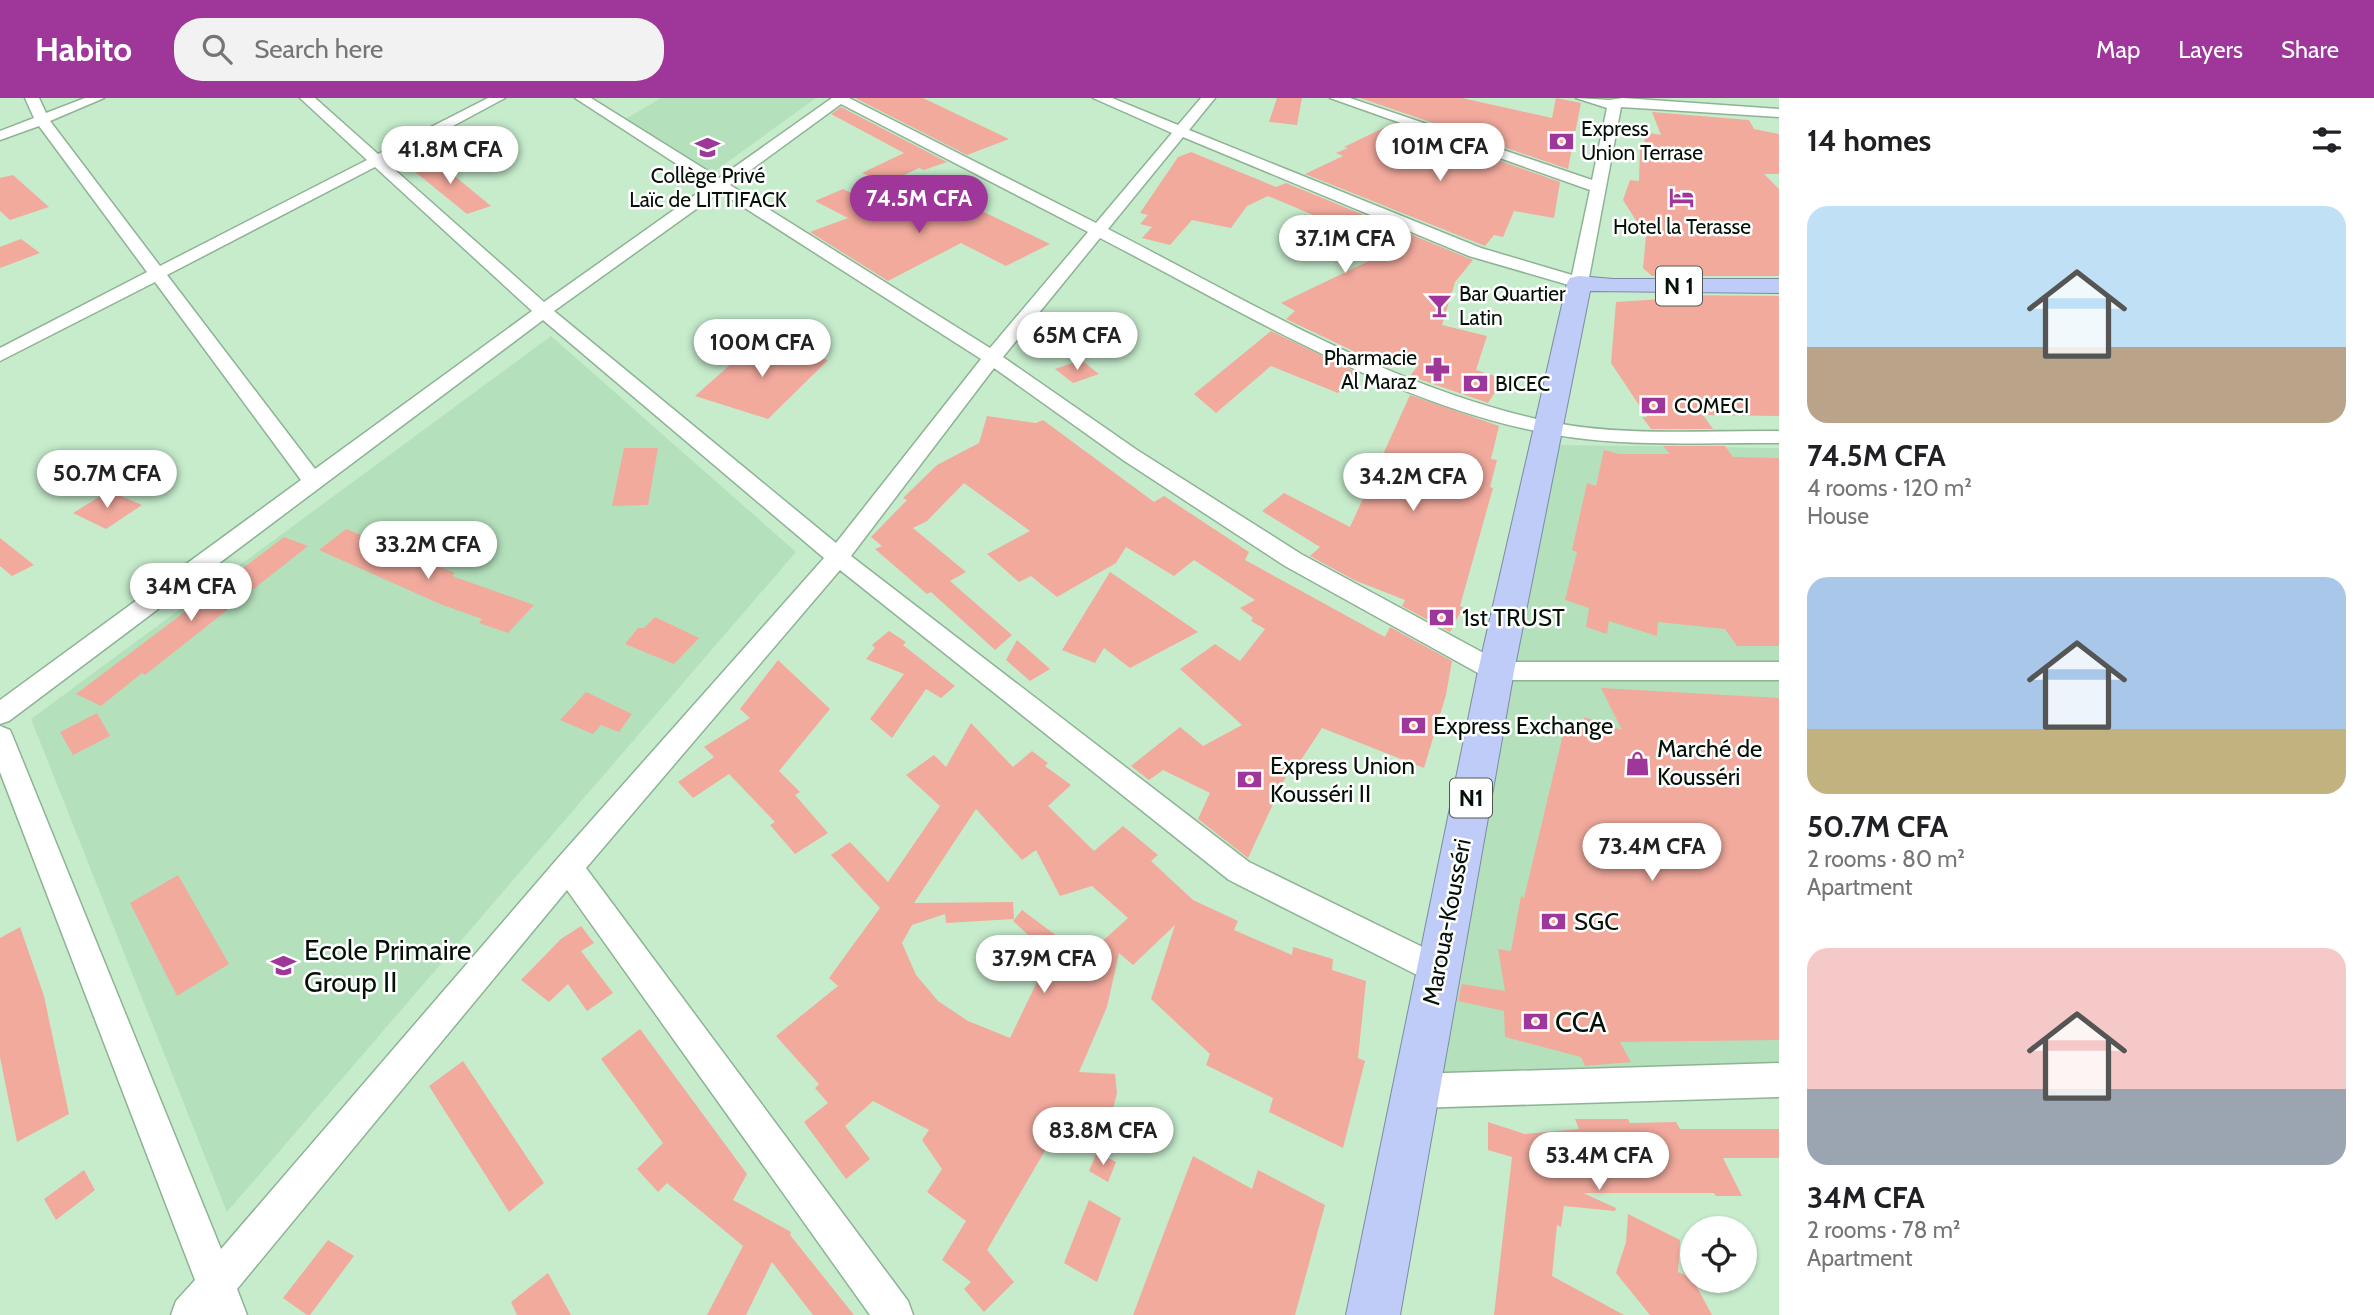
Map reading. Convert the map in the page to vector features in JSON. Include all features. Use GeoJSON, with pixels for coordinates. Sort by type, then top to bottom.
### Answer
{"type":"FeatureCollection","features":[{"type":"Feature","properties":{"kind":"highway","name":"N 1"},"geometry":{"type":"LineString","coordinates":[[1579,283],[1613,286],[1779,286]]}},
{"type":"Feature","properties":{"kind":"highway","name":"Maroua-Kousséri"},"geometry":{"type":"LineString","coordinates":[[1373,1315],[1496,671],[1579,283]]}},
{"type":"Feature","properties":{"kind":"street"},"geometry":{"type":"LineString","coordinates":[[33,98],[42,120],[312,480]]}},
{"type":"Feature","properties":{"kind":"street"},"geometry":{"type":"LineString","coordinates":[[0,136],[97,98]]}},
{"type":"Feature","properties":{"kind":"street"},"geometry":{"type":"LineString","coordinates":[[307,98],[543,311],[838,557],[1239,871],[1438,970]]}},
{"type":"Feature","properties":{"kind":"street"},"geometry":{"type":"LineString","coordinates":[[0,355],[377,163],[498,98]]}},
{"type":"Feature","properties":{"kind":"street"},"geometry":{"type":"LineString","coordinates":[[582,98],[715,186],[992,358],[1130,455],[1293,560],[1496,671],[1779,671]]}},
{"type":"Feature","properties":{"kind":"street"},"geometry":{"type":"LineString","coordinates":[[0,714],[312,480],[840,98],[1329,349],[1449,401],[1549,428],[1596,435],[1779,437]]}},
{"type":"Feature","properties":{"kind":"street"},"geometry":{"type":"LineString","coordinates":[[1100,98],[1475,251],[1579,283],[1615,102]]}},
{"type":"Feature","properties":{"kind":"street"},"geometry":{"type":"LineString","coordinates":[[190,1315],[221,1299],[568,867],[838,557],[992,358],[1208,98]]}},
{"type":"Feature","properties":{"kind":"street"},"geometry":{"type":"LineString","coordinates":[[1336,98],[1597,187]]}},
{"type":"Feature","properties":{"kind":"street"},"geometry":{"type":"LineString","coordinates":[[1583,98],[1779,113]]}},
{"type":"Feature","properties":{"kind":"street"},"geometry":{"type":"LineString","coordinates":[[0,737],[221,1299]]}},
{"type":"Feature","properties":{"kind":"street"},"geometry":{"type":"LineString","coordinates":[[568,867],[894,1315]]}},
{"type":"Feature","properties":{"kind":"street"},"geometry":{"type":"LineString","coordinates":[[1414,1091],[1779,1080]]}},
{"type":"Feature","properties":{"kind":"shaded area","name":"Collège Privé Laïc de LITTIFACK"},"geometry":{"type":"Polygon","coordinates":[[[661,98],[816,98],[711,174],[624,120],[661,98]]]}},
{"type":"Feature","properties":{"kind":"shaded area","name":"Ecole Primaire Group II"},"geometry":{"type":"Polygon","coordinates":[[[551,336],[796,552],[227,1212],[31,719],[551,336]]]}},
{"type":"Feature","properties":{"kind":"shaded area","name":"Marché de Kousséri"},"geometry":{"type":"Polygon","coordinates":[[[1559,445],[1779,448],[1779,1078],[1430,1088],[1559,445]]]}},
{"type":"Feature","properties":{"kind":"building"},"geometry":{"type":"Polygon","coordinates":[[[855,98],[923,98],[1009,139],[967,155],[855,98]]]}},
{"type":"Feature","properties":{"kind":"building"},"geometry":{"type":"Polygon","coordinates":[[[1277,98],[1302,98],[1297,125],[1269,122],[1277,98]]]}},
{"type":"Feature","properties":{"kind":"building"},"geometry":{"type":"Polygon","coordinates":[[[1360,98],[1462,98],[1552,118],[1556,98],[1581,103],[1568,169],[1360,98]]]}},
{"type":"Feature","properties":{"kind":"building"},"geometry":{"type":"Polygon","coordinates":[[[841,107],[947,162],[924,170],[919,168],[887,183],[862,173],[904,153],[831,114],[841,107]]]}},
{"type":"Feature","properties":{"kind":"building"},"geometry":{"type":"Polygon","coordinates":[[[1652,112],[1749,120],[1754,129],[1779,134],[1779,174],[1764,174],[1779,189],[1779,276],[1652,276],[1643,268],[1646,236],[1623,200],[1630,180],[1639,181],[1640,144],[1645,145],[1644,132],[1661,135],[1652,112]]]}},
{"type":"Feature","properties":{"kind":"building"},"geometry":{"type":"Polygon","coordinates":[[[1394,123],[1560,182],[1554,218],[1514,211],[1503,237],[1494,235],[1485,246],[1305,174],[1343,156],[1336,153],[1348,148],[1344,147],[1394,123]]]}},
{"type":"Feature","properties":{"kind":"building"},"geometry":{"type":"Polygon","coordinates":[[[1191,152],[1276,187],[1286,183],[1473,260],[1455,282],[1442,325],[1487,336],[1476,370],[1504,379],[1488,403],[1410,376],[1419,364],[1378,354],[1372,360],[1286,319],[1295,311],[1281,303],[1373,259],[1359,254],[1366,248],[1326,231],[1337,225],[1268,196],[1247,206],[1231,228],[1192,220],[1170,245],[1142,238],[1152,227],[1140,224],[1148,215],[1140,213],[1178,157],[1191,152]]]}},
{"type":"Feature","properties":{"kind":"building"},"geometry":{"type":"Polygon","coordinates":[[[434,159],[491,206],[467,214],[409,167],[434,159]]]}},
{"type":"Feature","properties":{"kind":"building"},"geometry":{"type":"Polygon","coordinates":[[[13,175],[49,207],[10,220],[0,211],[0,178],[13,175]]]}},
{"type":"Feature","properties":{"kind":"building"},"geometry":{"type":"Polygon","coordinates":[[[843,189],[907,221],[957,199],[1050,244],[1006,266],[961,243],[888,281],[810,232],[848,218],[815,201],[843,189]]]}},
{"type":"Feature","properties":{"kind":"building"},"geometry":{"type":"Polygon","coordinates":[[[21,239],[40,253],[0,268],[0,247],[21,239]]]}},
{"type":"Feature","properties":{"kind":"building"},"geometry":{"type":"Polygon","coordinates":[[[1673,295],[1779,296],[1779,416],[1703,415],[1713,429],[1651,429],[1642,417],[1647,417],[1611,363],[1616,302],[1677,298],[1673,295]]]}},
{"type":"Feature","properties":{"kind":"building"},"geometry":{"type":"Polygon","coordinates":[[[1271,331],[1358,373],[1338,393],[1271,366],[1216,413],[1194,394],[1271,331]]]}},
{"type":"Feature","properties":{"kind":"building"},"geometry":{"type":"Polygon","coordinates":[[[759,339],[828,360],[768,419],[695,396],[759,339]]]}},
{"type":"Feature","properties":{"kind":"building"},"geometry":{"type":"Polygon","coordinates":[[[1081,360],[1099,374],[1073,383],[1055,369],[1081,360]]]}},
{"type":"Feature","properties":{"kind":"building"},"geometry":{"type":"Polygon","coordinates":[[[1410,395],[1499,426],[1491,459],[1497,460],[1490,487],[1493,488],[1460,606],[1463,607],[1450,632],[1402,606],[1405,600],[1354,580],[1310,556],[1320,547],[1262,511],[1284,493],[1350,527],[1410,395]]]}},
{"type":"Feature","properties":{"kind":"building"},"geometry":{"type":"Polygon","coordinates":[[[987,416],[1036,423],[1043,420],[1154,502],[1164,496],[1249,552],[1245,560],[1385,637],[1390,627],[1452,661],[1446,695],[1424,768],[1322,728],[1299,763],[1294,759],[1248,858],[1198,819],[1210,793],[1163,770],[1149,780],[1131,766],[1180,727],[1203,746],[1242,725],[1180,669],[1215,644],[1240,661],[1265,629],[1251,621],[1253,618],[1240,608],[1255,600],[1194,560],[1174,576],[1126,547],[1116,563],[1057,597],[1031,576],[1019,582],[987,554],[1030,531],[964,483],[927,521],[913,528],[966,572],[950,581],[1012,635],[995,650],[931,592],[927,594],[875,549],[882,546],[871,537],[907,500],[903,498],[937,465],[979,443],[987,416]]]}},
{"type":"Feature","properties":{"kind":"building"},"geometry":{"type":"Polygon","coordinates":[[[1663,446],[1725,446],[1733,457],[1779,458],[1779,646],[1737,646],[1725,629],[1658,622],[1657,636],[1609,621],[1607,634],[1586,627],[1589,608],[1565,600],[1577,552],[1572,550],[1587,483],[1596,486],[1604,450],[1619,454],[1670,454],[1663,446]]]}},
{"type":"Feature","properties":{"kind":"building"},"geometry":{"type":"Polygon","coordinates":[[[624,448],[658,448],[648,505],[612,506],[624,448]]]}},
{"type":"Feature","properties":{"kind":"building"},"geometry":{"type":"Polygon","coordinates":[[[109,491],[142,505],[106,529],[73,513],[109,491]]]}},
{"type":"Feature","properties":{"kind":"building"},"geometry":{"type":"Polygon","coordinates":[[[346,529],[455,573],[452,576],[534,605],[508,633],[479,623],[482,619],[440,604],[319,550],[346,529]]]}},
{"type":"Feature","properties":{"kind":"building"},"geometry":{"type":"Polygon","coordinates":[[[284,537],[308,546],[145,675],[142,673],[101,706],[76,694],[284,537]]]}},
{"type":"Feature","properties":{"kind":"building"},"geometry":{"type":"Polygon","coordinates":[[[0,538],[34,565],[12,576],[0,566],[0,538]]]}},
{"type":"Feature","properties":{"kind":"building"},"geometry":{"type":"Polygon","coordinates":[[[1110,572],[1198,632],[1130,668],[1104,648],[1095,663],[1062,650],[1110,572]]]}},
{"type":"Feature","properties":{"kind":"building"},"geometry":{"type":"Polygon","coordinates":[[[655,617],[699,638],[674,664],[625,644],[638,628],[644,628],[655,617]]]}},
{"type":"Feature","properties":{"kind":"building"},"geometry":{"type":"Polygon","coordinates":[[[889,631],[906,642],[903,645],[955,686],[941,698],[926,689],[892,738],[870,719],[904,674],[866,659],[875,648],[872,645],[889,631]]]}},
{"type":"Feature","properties":{"kind":"building"},"geometry":{"type":"Polygon","coordinates":[[[1017,640],[1050,669],[1030,681],[1006,660],[1017,640]]]}},
{"type":"Feature","properties":{"kind":"building"},"geometry":{"type":"Polygon","coordinates":[[[778,660],[830,709],[779,771],[800,792],[795,795],[828,833],[795,854],[770,825],[775,822],[729,774],[693,798],[678,782],[714,757],[704,747],[750,718],[740,709],[778,660]]]}},
{"type":"Feature","properties":{"kind":"building"},"geometry":{"type":"Polygon","coordinates":[[[1601,688],[1779,698],[1779,1040],[1620,1042],[1631,1062],[1585,1066],[1581,1057],[1505,1037],[1504,1011],[1458,1001],[1462,984],[1505,991],[1498,949],[1511,951],[1521,896],[1524,898],[1565,726],[1582,732],[1584,717],[1622,730],[1601,688]]]}},
{"type":"Feature","properties":{"kind":"building"},"geometry":{"type":"Polygon","coordinates":[[[586,692],[632,714],[619,732],[601,725],[593,734],[560,720],[586,692]]]}},
{"type":"Feature","properties":{"kind":"building"},"geometry":{"type":"Polygon","coordinates":[[[97,713],[110,736],[73,755],[60,732],[97,713]]]}},
{"type":"Feature","properties":{"kind":"building"},"geometry":{"type":"Polygon","coordinates":[[[971,723],[1013,767],[1032,751],[1048,763],[1045,766],[1071,785],[1048,806],[1094,851],[1123,826],[1158,855],[1151,861],[1193,900],[1238,921],[1234,930],[1292,955],[1293,947],[1333,959],[1332,970],[1366,981],[1358,1058],[1365,1061],[1343,1148],[1269,1112],[1273,1098],[1206,1065],[1210,1054],[1151,999],[1175,925],[1133,965],[1119,953],[1107,1007],[1079,1072],[1115,1074],[1117,1093],[1103,1149],[1057,1130],[987,1250],[1014,1282],[984,1312],[964,1289],[971,1282],[942,1260],[966,1221],[927,1192],[942,1169],[922,1140],[929,1130],[873,1101],[845,1126],[870,1159],[846,1179],[804,1122],[828,1103],[815,1088],[819,1084],[776,1036],[838,986],[829,978],[880,908],[831,855],[850,842],[888,882],[940,806],[906,775],[934,755],[946,767],[971,723]],[[976,809],[914,903],[1013,902],[1014,919],[946,923],[945,914],[912,925],[902,943],[916,975],[938,1001],[968,1021],[1010,1038],[1050,955],[1013,921],[1022,910],[1085,957],[1128,918],[1092,886],[1060,896],[1036,850],[1022,860],[976,809]]]}},
{"type":"Feature","properties":{"kind":"building"},"geometry":{"type":"Polygon","coordinates":[[[178,875],[229,964],[177,996],[130,903],[178,875]]]}},
{"type":"Feature","properties":{"kind":"building"},"geometry":{"type":"Polygon","coordinates":[[[581,926],[594,943],[581,951],[613,993],[587,1011],[568,984],[549,1002],[521,980],[561,939],[581,926]]]}},
{"type":"Feature","properties":{"kind":"building"},"geometry":{"type":"Polygon","coordinates":[[[20,927],[44,996],[69,1114],[17,1142],[0,1057],[0,938],[20,927]]]}},
{"type":"Feature","properties":{"kind":"building"},"geometry":{"type":"Polygon","coordinates":[[[640,1029],[747,1174],[733,1200],[791,1232],[790,1235],[854,1315],[813,1315],[772,1262],[746,1315],[707,1315],[743,1246],[667,1183],[658,1192],[637,1169],[663,1143],[601,1059],[640,1029]]]}},
{"type":"Feature","properties":{"kind":"building"},"geometry":{"type":"Polygon","coordinates":[[[463,1061],[544,1183],[509,1212],[429,1086],[463,1061]]]}},
{"type":"Feature","properties":{"kind":"building"},"geometry":{"type":"Polygon","coordinates":[[[1575,1119],[1628,1119],[1630,1123],[1676,1122],[1680,1129],[1779,1129],[1779,1158],[1723,1158],[1742,1196],[1716,1196],[1714,1193],[1583,1193],[1616,1208],[1615,1211],[1564,1206],[1561,1227],[1557,1225],[1552,1276],[1624,1315],[1494,1315],[1512,1157],[1488,1150],[1488,1122],[1525,1134],[1579,1129],[1575,1119]]]}},
{"type":"Feature","properties":{"kind":"building"},"geometry":{"type":"Polygon","coordinates":[[[1097,1152],[1116,1162],[1108,1182],[1089,1171],[1097,1152]]]}},
{"type":"Feature","properties":{"kind":"building"},"geometry":{"type":"Polygon","coordinates":[[[1193,1156],[1252,1189],[1258,1170],[1325,1205],[1295,1315],[1133,1315],[1193,1156]]]}},
{"type":"Feature","properties":{"kind":"building"},"geometry":{"type":"Polygon","coordinates":[[[84,1170],[95,1190],[56,1220],[44,1199],[84,1170]]]}},
{"type":"Feature","properties":{"kind":"building"},"geometry":{"type":"Polygon","coordinates":[[[1089,1200],[1121,1218],[1097,1282],[1064,1263],[1089,1200]]]}},
{"type":"Feature","properties":{"kind":"building"},"geometry":{"type":"Polygon","coordinates":[[[1628,1214],[1680,1240],[1680,1293],[1700,1293],[1712,1315],[1650,1315],[1616,1273],[1626,1242],[1628,1214]]]}},
{"type":"Feature","properties":{"kind":"building"},"geometry":{"type":"Polygon","coordinates":[[[328,1240],[354,1256],[310,1315],[307,1315],[283,1298],[328,1240]]]}},
{"type":"Feature","properties":{"kind":"building"},"geometry":{"type":"Polygon","coordinates":[[[548,1273],[571,1315],[517,1315],[511,1302],[548,1273]]]}},
{"type":"Feature","properties":{"kind":"place","name":"Express Union Terrase"},"geometry":{"type":"Point","coordinates":[1561,141]}},
{"type":"Feature","properties":{"kind":"place","name":"Collège Privé Laïc de LITTIFACK"},"geometry":{"type":"Point","coordinates":[708,147]}},
{"type":"Feature","properties":{"kind":"place","name":"Hotel la Terasse"},"geometry":{"type":"Point","coordinates":[1682,198]}},
{"type":"Feature","properties":{"kind":"place","name":"Bar Quartier Latin"},"geometry":{"type":"Point","coordinates":[1439,306]}},
{"type":"Feature","properties":{"kind":"place","name":"Pharmacie Al Maraz"},"geometry":{"type":"Point","coordinates":[1437,370]}},
{"type":"Feature","properties":{"kind":"place","name":"BICEC"},"geometry":{"type":"Point","coordinates":[1475,384]}},
{"type":"Feature","properties":{"kind":"place","name":"COMECI"},"geometry":{"type":"Point","coordinates":[1654,406]}},
{"type":"Feature","properties":{"kind":"place","name":"1st TRUST"},"geometry":{"type":"Point","coordinates":[1442,618]}},
{"type":"Feature","properties":{"kind":"place","name":"Express Exchange"},"geometry":{"type":"Point","coordinates":[1413,726]}},
{"type":"Feature","properties":{"kind":"place","name":"Marché de Kousséri"},"geometry":{"type":"Point","coordinates":[1637,763]}},
{"type":"Feature","properties":{"kind":"place","name":"Express Union Kousséri II"},"geometry":{"type":"Point","coordinates":[1250,780]}},
{"type":"Feature","properties":{"kind":"place","name":"SGC"},"geometry":{"type":"Point","coordinates":[1554,922]}},
{"type":"Feature","properties":{"kind":"place","name":"Ecole Primaire Group II"},"geometry":{"type":"Point","coordinates":[284,966]}},
{"type":"Feature","properties":{"kind":"place","name":"CCA"},"geometry":{"type":"Point","coordinates":[1535,1022]}}]}
